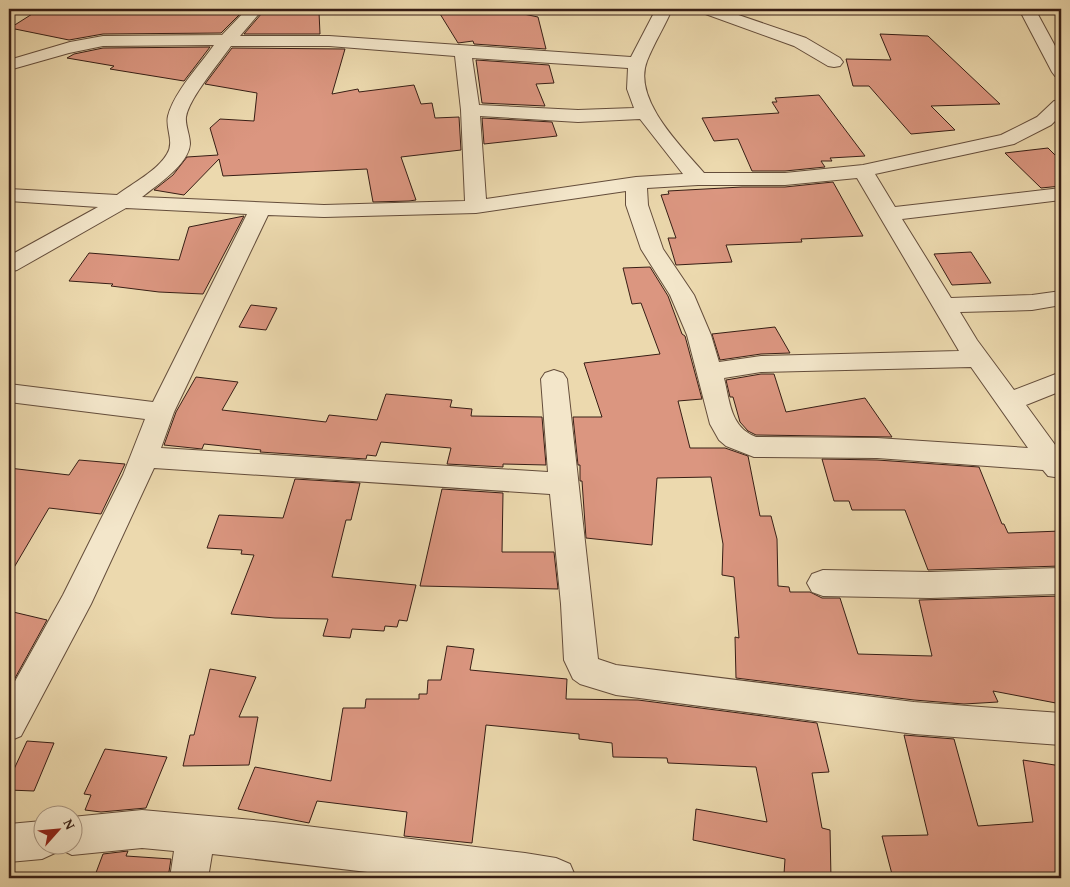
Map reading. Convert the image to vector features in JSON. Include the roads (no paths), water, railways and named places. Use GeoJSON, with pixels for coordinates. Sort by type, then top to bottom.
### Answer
{"type":"FeatureCollection","features":[{"type":"Feature","properties":{"kind":"street"},"geometry":{"type":"LineString","coordinates":[[9,265],[122,202],[162,171],[178,155],[180,145],[177,117],[185,98],[226,40],[255,9]]}},
{"type":"Feature","properties":{"kind":"street"},"geometry":{"type":"LineString","coordinates":[[664,9],[637,63],[636,89],[645,113],[698,179]]}},
{"type":"Feature","properties":{"kind":"street"},"geometry":{"type":"LineString","coordinates":[[706,9],[735,17],[800,42],[834,62]]}},
{"type":"Feature","properties":{"kind":"street"},"geometry":{"type":"LineString","coordinates":[[1027,9],[1061,72]]}},
{"type":"Feature","properties":{"kind":"street"},"geometry":{"type":"LineString","coordinates":[[9,65],[96,40],[329,40],[463,52],[637,63]]}},
{"type":"Feature","properties":{"kind":"street"},"geometry":{"type":"LineString","coordinates":[[463,52],[470,110],[476,207]]}},
{"type":"Feature","properties":{"kind":"street"},"geometry":{"type":"LineString","coordinates":[[9,195],[324,211],[476,207],[636,184],[698,179],[785,178],[863,171],[1007,140],[1044,122],[1061,105]]}},
{"type":"Feature","properties":{"kind":"street"},"geometry":{"type":"LineString","coordinates":[[470,110],[578,116],[645,113]]}},
{"type":"Feature","properties":{"kind":"street"},"geometry":{"type":"LineString","coordinates":[[863,171],[978,359],[1056,466]]}},
{"type":"Feature","properties":{"kind":"street"},"geometry":{"type":"LineString","coordinates":[[636,184],[637,205],[652,250],[682,295],[698,335],[723,424],[728,435],[735,440],[754,447],[877,448],[1056,466]]}},
{"type":"Feature","properties":{"kind":"street"},"geometry":{"type":"LineString","coordinates":[[888,214],[1061,194]]}},
{"type":"Feature","properties":{"kind":"street"},"geometry":{"type":"LineString","coordinates":[[9,724],[75,604],[144,457],[161,412],[261,208]]}},
{"type":"Feature","properties":{"kind":"street"},"geometry":{"type":"LineString","coordinates":[[944,306],[970,303],[1027,304],[1061,298]]}},
{"type":"Feature","properties":{"kind":"street"},"geometry":{"type":"LineString","coordinates":[[708,372],[762,364],[978,359]]}},
{"type":"Feature","properties":{"kind":"street"},"geometry":{"type":"LineString","coordinates":[[554,379],[581,660],[585,669],[592,674],[624,682],[914,718],[1061,729]]}},
{"type":"Feature","properties":{"kind":"street"},"geometry":{"type":"LineString","coordinates":[[1009,402],[1061,381]]}},
{"type":"Feature","properties":{"kind":"street"},"geometry":{"type":"LineString","coordinates":[[9,394],[161,412]]}},
{"type":"Feature","properties":{"kind":"street"},"geometry":{"type":"LineString","coordinates":[[144,457],[563,484]]}},
{"type":"Feature","properties":{"kind":"street"},"geometry":{"type":"LineString","coordinates":[[823,583],[930,585],[1061,581]]}},
{"type":"Feature","properties":{"kind":"street"},"geometry":{"type":"LineString","coordinates":[[82,835],[142,829],[274,841],[525,872],[556,878]]}},
{"type":"Feature","properties":{"kind":"street"},"geometry":{"type":"LineString","coordinates":[[189,878],[196,834]]}},
{"type":"Feature","properties":{"kind":"street"},"geometry":{"type":"LineString","coordinates":[[9,843],[32,841]]}}]}
